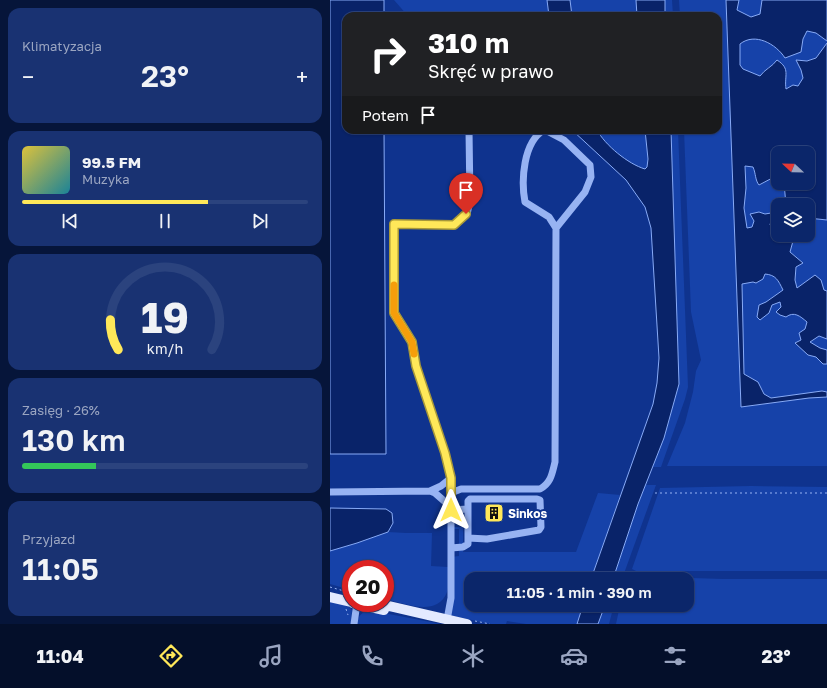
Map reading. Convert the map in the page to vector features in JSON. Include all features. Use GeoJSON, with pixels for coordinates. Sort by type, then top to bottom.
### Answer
{"type":"FeatureCollection","features":[{"type":"Feature","properties":{"kind":"main road"},"geometry":{"type":"LineString","coordinates":[[330,597],[342,600]]}},
{"type":"Feature","properties":{"kind":"main road"},"geometry":{"type":"LineString","coordinates":[[394,607],[467,624]]}},
{"type":"Feature","properties":{"kind":"main road"},"geometry":{"type":"LineString","coordinates":[[394,612],[443,619]]}},
{"type":"Feature","properties":{"kind":"street"},"geometry":{"type":"LineString","coordinates":[[443,619],[451,598],[451,478],[445,453],[416,366],[412,342],[394,313],[394,224],[454,225],[466,214],[470,202],[469,134]]}},
{"type":"Feature","properties":{"kind":"street"},"geometry":{"type":"LineString","coordinates":[[451,493],[461,489],[540,489],[547,486],[555,462],[556,228],[549,217],[525,202],[523,189],[523,171],[528,154],[537,134]]}},
{"type":"Feature","properties":{"kind":"street"},"geometry":{"type":"LineString","coordinates":[[553,134],[564,140],[590,165],[591,177],[585,192],[556,228]]}},
{"type":"Feature","properties":{"kind":"street"},"geometry":{"type":"LineString","coordinates":[[330,492],[430,491],[441,486],[451,478]]}},
{"type":"Feature","properties":{"kind":"street"},"geometry":{"type":"LineString","coordinates":[[430,491],[435,493],[451,508],[468,510]]}},
{"type":"Feature","properties":{"kind":"street"},"geometry":{"type":"LineString","coordinates":[[451,548],[467,546],[468,544],[468,538],[468,502],[470,499],[539,499],[541,502],[541,527],[539,530],[487,539],[468,538]]}},
{"type":"Feature","properties":{"kind":"street"},"geometry":{"type":"LineString","coordinates":[[354,612],[354,624]]}},
{"type":"Feature","properties":{"kind":"path"},"geometry":{"type":"LineString","coordinates":[[655,493],[827,493]]}},
{"type":"Feature","properties":{"kind":"path"},"geometry":{"type":"LineString","coordinates":[[330,587],[334,590]]}},
{"type":"Feature","properties":{"kind":"shaded area"},"geometry":{"type":"Polygon","coordinates":[[[330,0],[384,0],[384,12],[342,12],[342,134],[384,134],[386,454],[330,454],[330,0]]]}},
{"type":"Feature","properties":{"kind":"shaded area"},"geometry":{"type":"Polygon","coordinates":[[[394,0],[547,0],[548,12],[404,12],[394,0]]]}},
{"type":"Feature","properties":{"kind":"shaded area"},"geometry":{"type":"Polygon","coordinates":[[[547,0],[570,0],[572,12],[548,12],[547,0]]]}},
{"type":"Feature","properties":{"kind":"shaded area"},"geometry":{"type":"Polygon","coordinates":[[[570,0],[636,0],[637,12],[572,12],[570,0]]]}},
{"type":"Feature","properties":{"kind":"shaded area"},"geometry":{"type":"Polygon","coordinates":[[[636,0],[665,0],[665,12],[637,12],[636,0]]]}},
{"type":"Feature","properties":{"kind":"shaded area"},"geometry":{"type":"Polygon","coordinates":[[[665,0],[672,0],[673,12],[665,12],[665,0]]]}},
{"type":"Feature","properties":{"kind":"shaded area"},"geometry":{"type":"Polygon","coordinates":[[[679,0],[726,0],[741,407],[827,397],[827,466],[667,466],[685,423],[693,392],[696,371],[701,360],[691,312],[684,134],[722,134],[722,12],[680,12],[679,0]]]}},
{"type":"Feature","properties":{"kind":"shaded area"},"geometry":{"type":"Polygon","coordinates":[[[726,0],[739,0],[737,10],[751,17],[760,14],[762,0],[827,0],[827,41],[816,33],[807,31],[803,39],[801,52],[785,58],[771,44],[758,39],[752,39],[740,44],[740,65],[743,69],[760,76],[777,60],[784,66],[785,69],[786,89],[793,85],[798,86],[803,78],[796,60],[807,61],[816,58],[827,43],[827,220],[815,219],[815,198],[785,198],[785,190],[815,190],[815,146],[771,146],[771,179],[759,185],[753,167],[745,166],[746,188],[744,208],[747,228],[752,227],[754,221],[750,214],[759,212],[765,214],[771,213],[771,242],[793,242],[790,252],[803,263],[796,267],[795,280],[797,288],[815,275],[821,280],[824,290],[827,291],[827,339],[819,336],[810,342],[827,350],[827,364],[823,364],[816,357],[808,355],[795,343],[801,340],[799,333],[805,329],[807,322],[794,314],[786,317],[780,315],[776,312],[781,307],[780,302],[772,305],[769,313],[760,320],[757,317],[759,305],[783,290],[780,283],[776,279],[765,274],[763,279],[756,283],[753,282],[742,284],[744,374],[758,382],[764,394],[771,398],[822,391],[827,392],[827,397],[741,407],[726,0]]]}},
{"type":"Feature","properties":{"kind":"shaded area"},"geometry":{"type":"Polygon","coordinates":[[[739,0],[762,0],[760,15],[751,17],[737,10],[739,0]]]}},
{"type":"Feature","properties":{"kind":"shaded area"},"geometry":{"type":"Polygon","coordinates":[[[807,30],[816,33],[827,41],[827,43],[814,59],[807,61],[802,60],[801,70],[803,78],[798,86],[793,85],[786,89],[785,80],[787,72],[777,60],[760,76],[743,70],[740,65],[740,44],[746,39],[759,39],[781,51],[801,52],[803,39],[807,30]]]}},
{"type":"Feature","properties":{"kind":"shaded area"},"geometry":{"type":"Polygon","coordinates":[[[576,134],[600,134],[611,148],[631,163],[645,169],[647,167],[648,159],[645,134],[671,134],[679,384],[664,438],[638,504],[615,572],[593,572],[653,404],[657,383],[659,358],[651,228],[645,207],[626,180],[576,134]]]}},
{"type":"Feature","properties":{"kind":"shaded area"},"geometry":{"type":"Polygon","coordinates":[[[600,134],[645,134],[648,159],[645,170],[624,159],[605,142],[600,134]]]}},
{"type":"Feature","properties":{"kind":"shaded area"},"geometry":{"type":"Polygon","coordinates":[[[671,134],[678,134],[688,387],[661,467],[652,467],[664,438],[679,384],[671,134]]]}},
{"type":"Feature","properties":{"kind":"shaded area"},"geometry":{"type":"Polygon","coordinates":[[[745,166],[753,167],[759,185],[771,179],[771,190],[785,190],[785,198],[771,198],[771,225],[765,214],[759,212],[754,214],[752,227],[747,229],[744,208],[746,188],[745,166]]]}},
{"type":"Feature","properties":{"kind":"shaded area"},"geometry":{"type":"Polygon","coordinates":[[[815,219],[827,220],[827,291],[824,291],[821,280],[806,281],[797,288],[795,280],[798,258],[790,252],[792,242],[815,242],[815,219]]]}},
{"type":"Feature","properties":{"kind":"shaded area"},"geometry":{"type":"Polygon","coordinates":[[[765,274],[775,277],[783,290],[759,305],[769,313],[772,305],[780,302],[781,307],[790,314],[795,314],[807,322],[805,329],[808,355],[816,357],[823,364],[827,364],[827,392],[771,398],[764,394],[758,382],[743,374],[742,284],[753,282],[765,274]]]}},
{"type":"Feature","properties":{"kind":"shaded area"},"geometry":{"type":"Polygon","coordinates":[[[819,336],[827,339],[827,350],[810,342],[819,336]]]}},
{"type":"Feature","properties":{"kind":"shaded area"},"geometry":{"type":"Polygon","coordinates":[[[645,485],[656,485],[625,572],[615,572],[645,485]]]}},
{"type":"Feature","properties":{"kind":"shaded area"},"geometry":{"type":"Polygon","coordinates":[[[751,486],[827,487],[827,571],[636,571],[632,569],[660,488],[751,486]]]}},
{"type":"Feature","properties":{"kind":"shaded area"},"geometry":{"type":"Polygon","coordinates":[[[598,493],[620,495],[593,572],[464,572],[464,612],[581,612],[577,624],[526,624],[507,621],[506,624],[491,624],[448,615],[451,557],[459,556],[459,529],[454,529],[454,527],[463,527],[463,552],[576,552],[598,493]]]}},
{"type":"Feature","properties":{"kind":"shaded area"},"geometry":{"type":"Polygon","coordinates":[[[330,508],[386,509],[392,513],[393,523],[388,532],[330,551],[330,508]]]}},
{"type":"Feature","properties":{"kind":"shaded area"},"geometry":{"type":"Polygon","coordinates":[[[388,532],[432,533],[431,566],[448,567],[449,583],[447,592],[442,600],[436,605],[428,607],[419,607],[394,601],[394,560],[342,560],[342,587],[330,584],[330,551],[388,532]]]}},
{"type":"Feature","properties":{"kind":"shaded area"},"geometry":{"type":"Polygon","coordinates":[[[694,578],[827,579],[827,624],[616,624],[619,612],[694,612],[694,578]]]}},
{"type":"Feature","properties":{"kind":"shaded area"},"geometry":{"type":"Polygon","coordinates":[[[330,599],[342,602],[342,612],[352,612],[351,624],[330,624],[330,599]]]}},
{"type":"Feature","properties":{"kind":"shaded area"},"geometry":{"type":"Polygon","coordinates":[[[363,612],[378,612],[441,624],[357,624],[360,615],[363,612]]]}},
{"type":"Feature","properties":{"kind":"shaded area"},"geometry":{"type":"Polygon","coordinates":[[[581,612],[602,612],[598,624],[577,624],[581,612]]]}},
{"type":"Feature","properties":{"kind":"shaded area"},"geometry":{"type":"Polygon","coordinates":[[[602,612],[612,612],[609,624],[598,624],[602,612]]]}},
{"type":"Feature","properties":{"kind":"slow traffic"},"geometry":{"type":"LineString","coordinates":[[394,285],[394,313],[412,342],[414,354]]}},
{"type":"Feature","properties":{"kind":"place","name":"Sinkos"},"geometry":{"type":"Point","coordinates":[494,513]}},
{"type":"Feature","properties":{"kind":"route"},"geometry":{"type":"LineString","coordinates":[[451,510],[450,470],[416,366],[412,342],[394,313],[394,224],[454,225],[466,214]]}}]}
